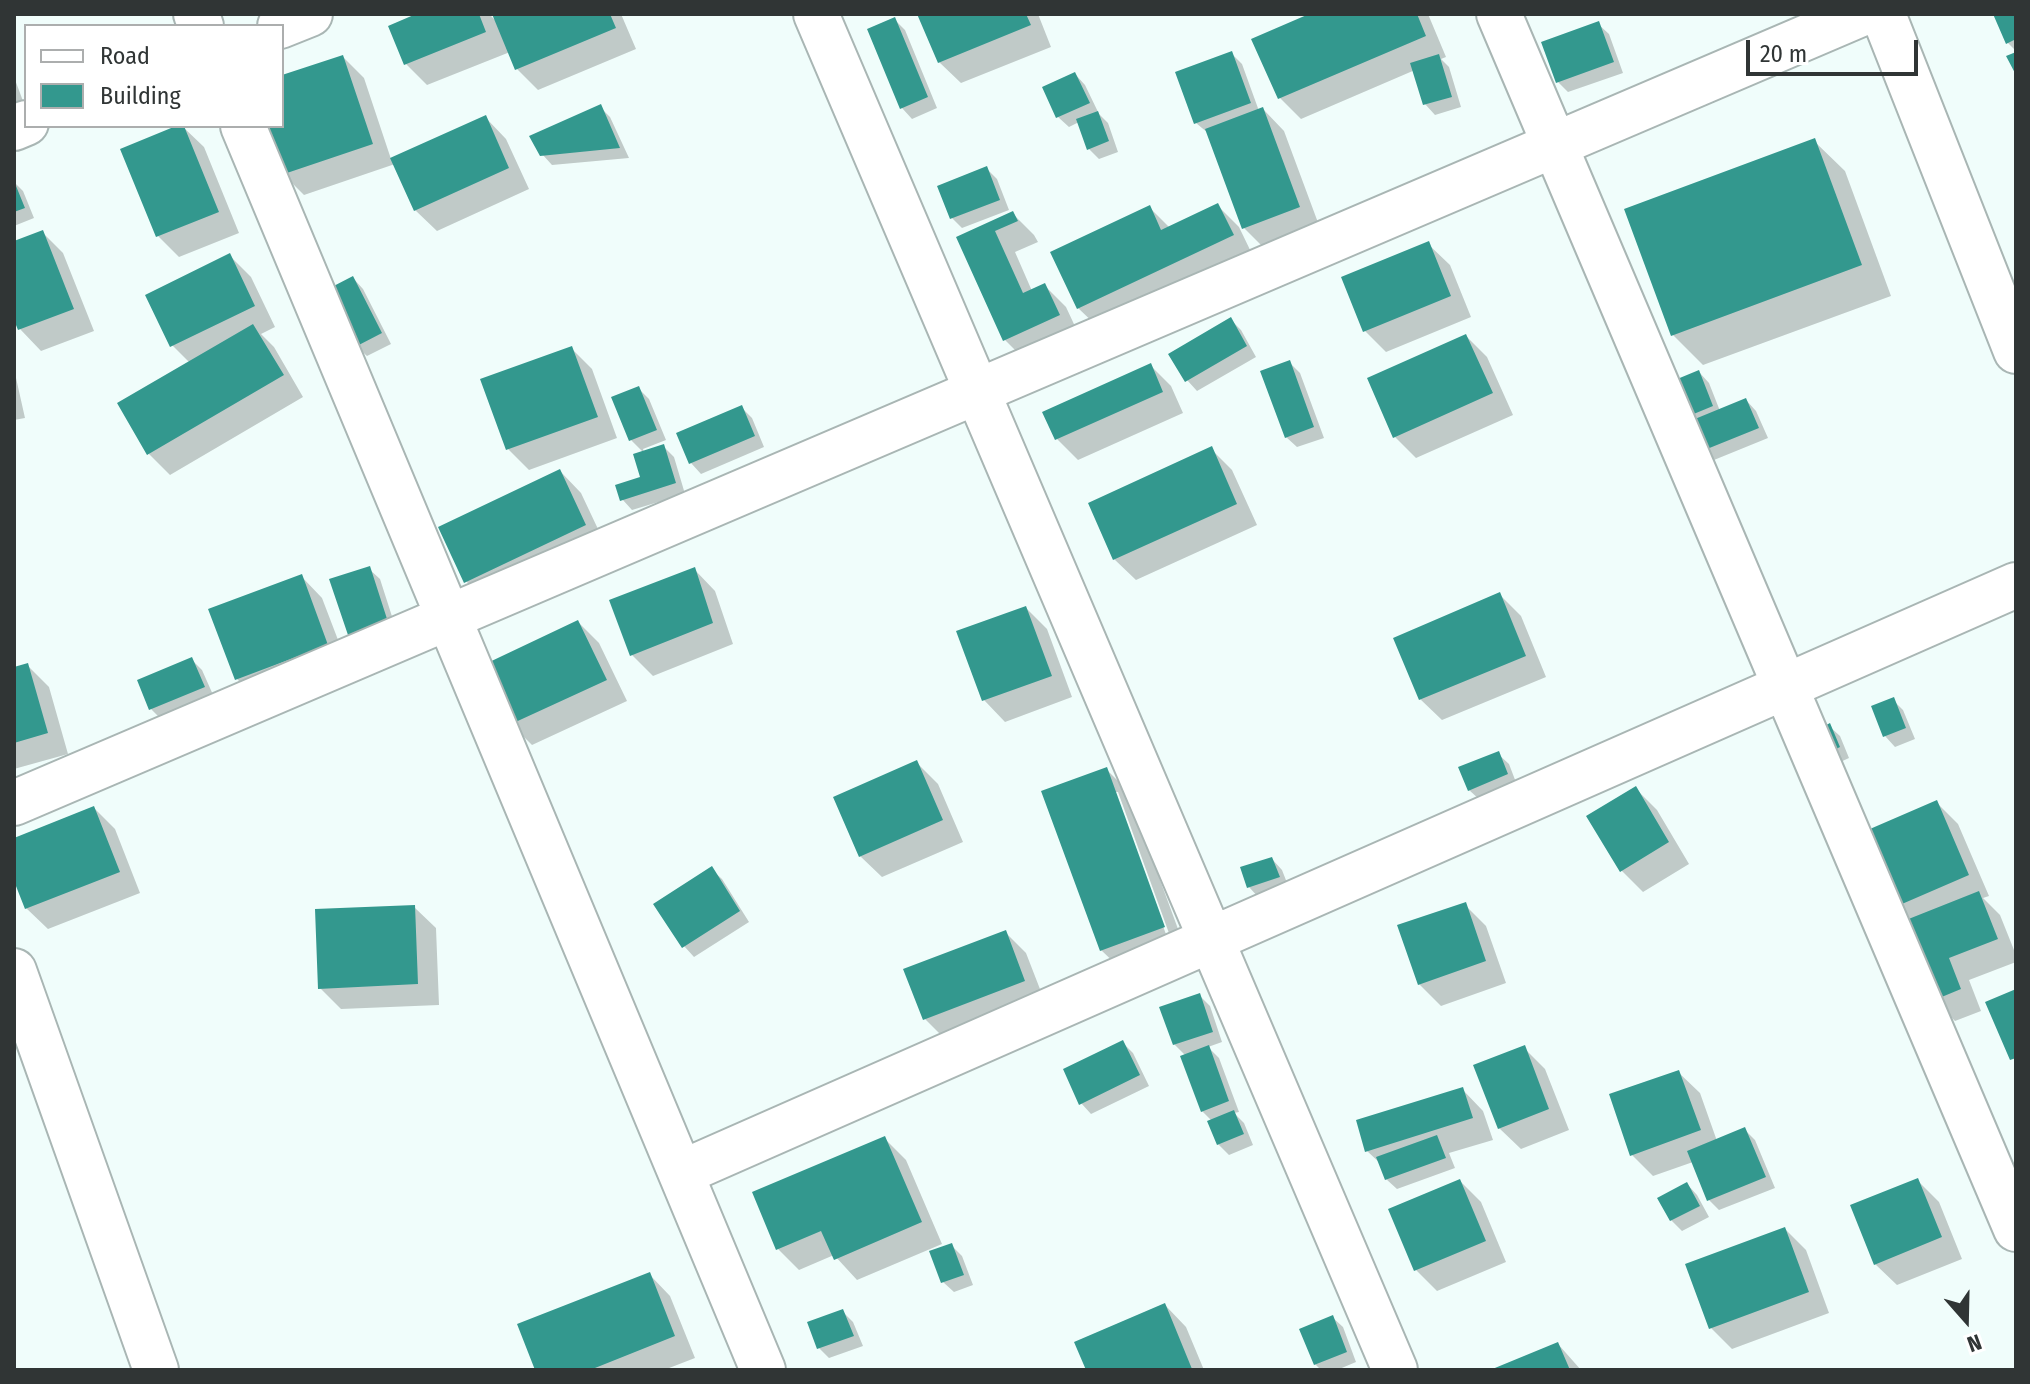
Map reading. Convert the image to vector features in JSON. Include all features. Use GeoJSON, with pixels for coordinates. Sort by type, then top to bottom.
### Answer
{"type":"FeatureCollection","features":[{"type":"Feature","properties":{"kind":"street"},"geometry":{"type":"LineString","coordinates":[[284,24],[310,14]]}},
{"type":"Feature","properties":{"kind":"street"},"geometry":{"type":"LineString","coordinates":[[816,14],[1395,1370]]}},
{"type":"Feature","properties":{"kind":"street"},"geometry":{"type":"LineString","coordinates":[[1499,14],[2016,1229]]}},
{"type":"Feature","properties":{"kind":"street"},"geometry":{"type":"LineString","coordinates":[[14,803],[1861,14]]}},
{"type":"Feature","properties":{"kind":"street"},"geometry":{"type":"LineString","coordinates":[[1883,14],[2016,351]]}},
{"type":"Feature","properties":{"kind":"street"},"geometry":{"type":"LineString","coordinates":[[244,128],[763,1370]]}},
{"type":"Feature","properties":{"kind":"street"},"geometry":{"type":"LineString","coordinates":[[681,1173],[2016,585]]}},
{"type":"Feature","properties":{"kind":"street"},"geometry":{"type":"LineString","coordinates":[[14,971],[156,1370]]}},
{"type":"Feature","properties":{"kind":"building"},"geometry":{"type":"Polygon","coordinates":[[[416,14],[479,14],[486,32],[404,65],[388,26],[416,14]]]}},
{"type":"Feature","properties":{"kind":"building"},"geometry":{"type":"Polygon","coordinates":[[[492,14],[610,14],[616,28],[515,70],[492,14]]]}},
{"type":"Feature","properties":{"kind":"building"},"geometry":{"type":"Polygon","coordinates":[[[917,14],[1026,14],[1031,25],[938,63],[917,14]]]}},
{"type":"Feature","properties":{"kind":"building"},"geometry":{"type":"Polygon","coordinates":[[[1309,14],[1417,14],[1426,36],[1278,99],[1251,39],[1309,14]]]}},
{"type":"Feature","properties":{"kind":"building"},"geometry":{"type":"Polygon","coordinates":[[[1993,14],[2016,14],[2016,39],[2006,44],[1993,14]]]}},
{"type":"Feature","properties":{"kind":"building"},"geometry":{"type":"Polygon","coordinates":[[[895,17],[928,97],[900,109],[867,29],[895,17]]]}},
{"type":"Feature","properties":{"kind":"building"},"geometry":{"type":"Polygon","coordinates":[[[1599,21],[1614,62],[1556,83],[1541,42],[1599,21]]]}},
{"type":"Feature","properties":{"kind":"building"},"geometry":{"type":"Polygon","coordinates":[[[1232,51],[1251,103],[1194,124],[1175,72],[1232,51]]]}},
{"type":"Feature","properties":{"kind":"building"},"geometry":{"type":"Polygon","coordinates":[[[2016,52],[2016,75],[2006,56],[2016,52]]]}},
{"type":"Feature","properties":{"kind":"building"},"geometry":{"type":"Polygon","coordinates":[[[1439,54],[1452,97],[1423,105],[1410,63],[1439,54]]]}},
{"type":"Feature","properties":{"kind":"building"},"geometry":{"type":"Polygon","coordinates":[[[343,55],[373,144],[281,175],[266,128],[284,128],[284,74],[343,55]]]}},
{"type":"Feature","properties":{"kind":"building"},"geometry":{"type":"Polygon","coordinates":[[[1075,72],[1090,103],[1056,118],[1042,87],[1075,72]]]}},
{"type":"Feature","properties":{"kind":"building"},"geometry":{"type":"Polygon","coordinates":[[[601,104],[620,148],[540,156],[529,136],[601,104]]]}},
{"type":"Feature","properties":{"kind":"building"},"geometry":{"type":"Polygon","coordinates":[[[1263,107],[1300,207],[1242,229],[1205,129],[1263,107]]]}},
{"type":"Feature","properties":{"kind":"building"},"geometry":{"type":"Polygon","coordinates":[[[1098,111],[1109,141],[1087,150],[1076,119],[1098,111]]]}},
{"type":"Feature","properties":{"kind":"building"},"geometry":{"type":"Polygon","coordinates":[[[486,115],[509,168],[414,211],[390,158],[486,115]]]}},
{"type":"Feature","properties":{"kind":"building"},"geometry":{"type":"Polygon","coordinates":[[[171,128],[185,128],[219,212],[156,237],[120,149],[171,128]]]}},
{"type":"Feature","properties":{"kind":"building"},"geometry":{"type":"Polygon","coordinates":[[[1815,138],[1862,265],[1671,336],[1624,209],[1815,138]]]}},
{"type":"Feature","properties":{"kind":"building"},"geometry":{"type":"Polygon","coordinates":[[[987,166],[1000,200],[950,219],[937,186],[987,166]]]}},
{"type":"Feature","properties":{"kind":"building"},"geometry":{"type":"Polygon","coordinates":[[[14,181],[25,208],[14,212],[14,181]]]}},
{"type":"Feature","properties":{"kind":"building"},"geometry":{"type":"Polygon","coordinates":[[[1218,203],[1234,235],[1077,309],[1050,252],[1150,205],[1161,230],[1218,203]]]}},
{"type":"Feature","properties":{"kind":"building"},"geometry":{"type":"Polygon","coordinates":[[[1013,211],[1018,221],[995,231],[1023,293],[1045,283],[1060,315],[1003,341],[956,237],[1013,211]]]}},
{"type":"Feature","properties":{"kind":"building"},"geometry":{"type":"Polygon","coordinates":[[[43,230],[74,309],[18,330],[14,320],[14,241],[43,230]]]}},
{"type":"Feature","properties":{"kind":"building"},"geometry":{"type":"Polygon","coordinates":[[[1429,241],[1451,296],[1363,332],[1341,277],[1429,241]]]}},
{"type":"Feature","properties":{"kind":"building"},"geometry":{"type":"Polygon","coordinates":[[[230,253],[255,306],[170,347],[145,295],[230,253]]]}},
{"type":"Feature","properties":{"kind":"building"},"geometry":{"type":"Polygon","coordinates":[[[353,276],[382,333],[355,347],[326,290],[353,276]]]}},
{"type":"Feature","properties":{"kind":"building"},"geometry":{"type":"Polygon","coordinates":[[[1231,317],[1247,346],[1185,382],[1168,354],[1231,317]]]}},
{"type":"Feature","properties":{"kind":"building"},"geometry":{"type":"Polygon","coordinates":[[[253,324],[284,375],[147,455],[117,403],[253,324]]]}},
{"type":"Feature","properties":{"kind":"building"},"geometry":{"type":"Polygon","coordinates":[[[1466,334],[1493,393],[1393,438],[1367,378],[1466,334]]]}},
{"type":"Feature","properties":{"kind":"building"},"geometry":{"type":"Polygon","coordinates":[[[572,346],[598,417],[506,450],[480,379],[572,346]]]}},
{"type":"Feature","properties":{"kind":"building"},"geometry":{"type":"Polygon","coordinates":[[[1290,360],[1314,427],[1285,438],[1260,371],[1290,360]]]}},
{"type":"Feature","properties":{"kind":"building"},"geometry":{"type":"Polygon","coordinates":[[[1151,363],[1163,392],[1055,440],[1042,412],[1151,363]]]}},
{"type":"Feature","properties":{"kind":"building"},"geometry":{"type":"Polygon","coordinates":[[[1699,370],[1713,406],[1684,418],[1670,382],[1699,370]]]}},
{"type":"Feature","properties":{"kind":"building"},"geometry":{"type":"Polygon","coordinates":[[[639,386],[657,430],[629,441],[611,397],[639,386]]]}},
{"type":"Feature","properties":{"kind":"building"},"geometry":{"type":"Polygon","coordinates":[[[1746,398],[1759,428],[1702,451],[1690,421],[1746,398]]]}},
{"type":"Feature","properties":{"kind":"building"},"geometry":{"type":"Polygon","coordinates":[[[742,405],[755,436],[689,464],[676,433],[742,405]]]}},
{"type":"Feature","properties":{"kind":"building"},"geometry":{"type":"Polygon","coordinates":[[[664,444],[676,483],[620,501],[615,485],[640,477],[633,454],[664,444]]]}},
{"type":"Feature","properties":{"kind":"building"},"geometry":{"type":"Polygon","coordinates":[[[1212,446],[1237,504],[1113,560],[1088,503],[1212,446]]]}},
{"type":"Feature","properties":{"kind":"building"},"geometry":{"type":"Polygon","coordinates":[[[560,469],[586,525],[464,583],[438,527],[560,469]]]}},
{"type":"Feature","properties":{"kind":"building"},"geometry":{"type":"Polygon","coordinates":[[[370,566],[388,622],[348,635],[329,579],[370,566]]]}},
{"type":"Feature","properties":{"kind":"building"},"geometry":{"type":"Polygon","coordinates":[[[695,567],[713,623],[630,656],[609,600],[695,567]]]}},
{"type":"Feature","properties":{"kind":"building"},"geometry":{"type":"Polygon","coordinates":[[[302,574],[328,645],[235,680],[208,609],[302,574]]]}},
{"type":"Feature","properties":{"kind":"building"},"geometry":{"type":"Polygon","coordinates":[[[1500,592],[1526,656],[1419,700],[1393,638],[1500,592]]]}},
{"type":"Feature","properties":{"kind":"building"},"geometry":{"type":"Polygon","coordinates":[[[1026,606],[1052,676],[982,701],[956,631],[1026,606]]]}},
{"type":"Feature","properties":{"kind":"building"},"geometry":{"type":"Polygon","coordinates":[[[578,620],[607,680],[509,725],[481,666],[578,620]]]}},
{"type":"Feature","properties":{"kind":"building"},"geometry":{"type":"Polygon","coordinates":[[[192,657],[205,687],[149,710],[137,680],[192,657]]]}},
{"type":"Feature","properties":{"kind":"building"},"geometry":{"type":"Polygon","coordinates":[[[28,663],[48,733],[14,743],[14,667],[28,663]]]}},
{"type":"Feature","properties":{"kind":"building"},"geometry":{"type":"Polygon","coordinates":[[[1894,697],[1906,728],[1883,737],[1871,706],[1894,697]]]}},
{"type":"Feature","properties":{"kind":"building"},"geometry":{"type":"Polygon","coordinates":[[[1830,723],[1840,747],[1824,755],[1813,732],[1830,723]]]}},
{"type":"Feature","properties":{"kind":"building"},"geometry":{"type":"Polygon","coordinates":[[[1499,751],[1508,774],[1468,791],[1458,767],[1499,751]]]}},
{"type":"Feature","properties":{"kind":"building"},"geometry":{"type":"Polygon","coordinates":[[[917,760],[943,820],[859,857],[833,797],[917,760]]]}},
{"type":"Feature","properties":{"kind":"building"},"geometry":{"type":"Polygon","coordinates":[[[1107,767],[1165,927],[1100,951],[1041,791],[1107,767]]]}},
{"type":"Feature","properties":{"kind":"building"},"geometry":{"type":"Polygon","coordinates":[[[1636,786],[1669,842],[1620,872],[1586,816],[1636,786]]]}},
{"type":"Feature","properties":{"kind":"building"},"geometry":{"type":"Polygon","coordinates":[[[1937,800],[1969,875],[1895,907],[1863,832],[1937,800]]]}},
{"type":"Feature","properties":{"kind":"building"},"geometry":{"type":"Polygon","coordinates":[[[94,806],[120,872],[25,909],[14,881],[14,838],[94,806]]]}},
{"type":"Feature","properties":{"kind":"building"},"geometry":{"type":"Polygon","coordinates":[[[1272,857],[1280,877],[1247,888],[1240,867],[1272,857]]]}},
{"type":"Feature","properties":{"kind":"building"},"geometry":{"type":"Polygon","coordinates":[[[712,866],[740,911],[682,948],[653,904],[712,866]]]}},
{"type":"Feature","properties":{"kind":"building"},"geometry":{"type":"Polygon","coordinates":[[[1979,891],[1998,939],[1949,958],[1961,989],[1932,1001],[1901,922],[1979,891]]]}},
{"type":"Feature","properties":{"kind":"building"},"geometry":{"type":"Polygon","coordinates":[[[1466,902],[1486,961],[1418,985],[1397,925],[1466,902]]]}},
{"type":"Feature","properties":{"kind":"building"},"geometry":{"type":"Polygon","coordinates":[[[415,905],[418,984],[318,989],[315,909],[415,905]]]}},
{"type":"Feature","properties":{"kind":"building"},"geometry":{"type":"Polygon","coordinates":[[[1006,930],[1025,981],[923,1020],[903,969],[1006,930]]]}},
{"type":"Feature","properties":{"kind":"building"},"geometry":{"type":"Polygon","coordinates":[[[2016,989],[2016,1058],[2010,1060],[1985,1002],[2016,989]]]}},
{"type":"Feature","properties":{"kind":"building"},"geometry":{"type":"Polygon","coordinates":[[[1200,993],[1213,1032],[1173,1045],[1159,1007],[1200,993]]]}},
{"type":"Feature","properties":{"kind":"building"},"geometry":{"type":"Polygon","coordinates":[[[1123,1040],[1140,1075],[1079,1105],[1063,1069],[1123,1040]]]}},
{"type":"Feature","properties":{"kind":"building"},"geometry":{"type":"Polygon","coordinates":[[[1209,1045],[1229,1101],[1201,1112],[1180,1056],[1209,1045]]]}},
{"type":"Feature","properties":{"kind":"building"},"geometry":{"type":"Polygon","coordinates":[[[1525,1045],[1549,1109],[1498,1129],[1473,1065],[1525,1045]]]}},
{"type":"Feature","properties":{"kind":"building"},"geometry":{"type":"Polygon","coordinates":[[[1679,1070],[1701,1130],[1630,1156],[1609,1094],[1679,1070]]]}},
{"type":"Feature","properties":{"kind":"building"},"geometry":{"type":"Polygon","coordinates":[[[1463,1087],[1473,1118],[1365,1152],[1356,1120],[1463,1087]]]}},
{"type":"Feature","properties":{"kind":"building"},"geometry":{"type":"Polygon","coordinates":[[[1234,1110],[1244,1134],[1217,1145],[1207,1121],[1234,1110]]]}},
{"type":"Feature","properties":{"kind":"building"},"geometry":{"type":"Polygon","coordinates":[[[1745,1127],[1766,1177],[1707,1201],[1687,1151],[1745,1127]]]}},
{"type":"Feature","properties":{"kind":"building"},"geometry":{"type":"Polygon","coordinates":[[[1437,1135],[1446,1158],[1385,1180],[1376,1157],[1437,1135]]]}},
{"type":"Feature","properties":{"kind":"building"},"geometry":{"type":"Polygon","coordinates":[[[885,1136],[922,1222],[834,1260],[821,1231],[776,1250],[752,1192],[885,1136]]]}},
{"type":"Feature","properties":{"kind":"building"},"geometry":{"type":"Polygon","coordinates":[[[1918,1178],[1942,1237],[1874,1265],[1850,1205],[1918,1178]]]}},
{"type":"Feature","properties":{"kind":"building"},"geometry":{"type":"Polygon","coordinates":[[[1460,1179],[1486,1241],[1414,1271],[1388,1209],[1460,1179]]]}},
{"type":"Feature","properties":{"kind":"building"},"geometry":{"type":"Polygon","coordinates":[[[1687,1182],[1700,1206],[1670,1221],[1657,1198],[1687,1182]]]}},
{"type":"Feature","properties":{"kind":"building"},"geometry":{"type":"Polygon","coordinates":[[[1785,1227],[1809,1292],[1709,1329],[1685,1264],[1785,1227]]]}},
{"type":"Feature","properties":{"kind":"building"},"geometry":{"type":"Polygon","coordinates":[[[952,1243],[964,1275],[941,1283],[929,1251],[952,1243]]]}},
{"type":"Feature","properties":{"kind":"building"},"geometry":{"type":"Polygon","coordinates":[[[650,1272],[675,1336],[590,1370],[535,1370],[517,1324],[650,1272]]]}},
{"type":"Feature","properties":{"kind":"building"},"geometry":{"type":"Polygon","coordinates":[[[1165,1303],[1192,1369],[1086,1370],[1074,1342],[1165,1303]]]}},
{"type":"Feature","properties":{"kind":"building"},"geometry":{"type":"Polygon","coordinates":[[[843,1309],[854,1336],[817,1349],[807,1322],[843,1309]]]}},
{"type":"Feature","properties":{"kind":"building"},"geometry":{"type":"Polygon","coordinates":[[[1333,1315],[1347,1352],[1314,1365],[1299,1329],[1333,1315]]]}},
{"type":"Feature","properties":{"kind":"building"},"geometry":{"type":"Polygon","coordinates":[[[1558,1342],[1570,1370],[1490,1370],[1558,1342]]]}}]}
